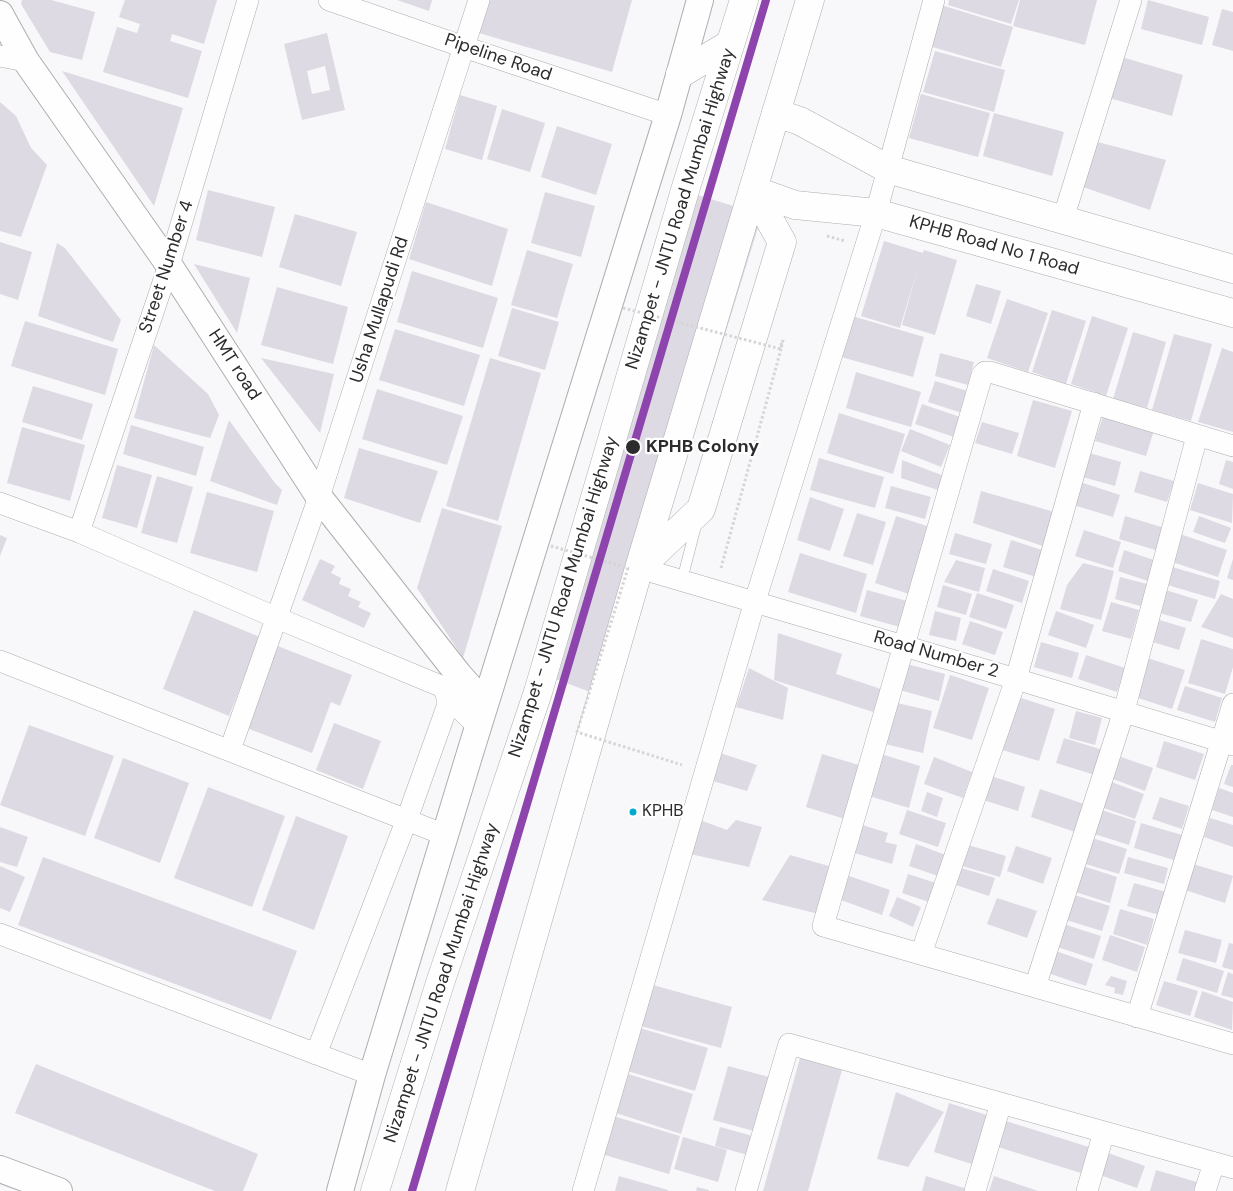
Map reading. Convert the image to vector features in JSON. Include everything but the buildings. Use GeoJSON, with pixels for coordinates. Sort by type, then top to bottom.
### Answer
{"type":"FeatureCollection","features":[{"type":"Feature","properties":{"kind":"main road","name":"Nizampet - JNTU Road Mumbai Highway"},"geometry":{"type":"LineString","coordinates":[[376,1191],[440,983],[538,692],[686,187],[744,0]]}},
{"type":"Feature","properties":{"kind":"main road"},"geometry":{"type":"LineString","coordinates":[[460,1191],[639,568],[810,0]]}},
{"type":"Feature","properties":{"kind":"main road"},"geometry":{"type":"LineString","coordinates":[[680,74],[730,44]]}},
{"type":"Feature","properties":{"kind":"main road"},"geometry":{"type":"LineString","coordinates":[[776,113],[800,121],[888,169],[1233,269]]}},
{"type":"Feature","properties":{"kind":"main road"},"geometry":{"type":"LineString","coordinates":[[754,190],[782,242]]}},
{"type":"Feature","properties":{"kind":"main road","name":"KPHB Road No 1 Road"},"geometry":{"type":"LineString","coordinates":[[754,190],[795,205],[876,213],[1233,313]]}},
{"type":"Feature","properties":{"kind":"main road"},"geometry":{"type":"LineString","coordinates":[[639,568],[701,509],[795,205]]}},
{"type":"Feature","properties":{"kind":"street","name":"Street Number 4"},"geometry":{"type":"LineString","coordinates":[[79,532],[169,265],[248,0]]}},
{"type":"Feature","properties":{"kind":"street","name":"Pipeline Road"},"geometry":{"type":"LineString","coordinates":[[329,0],[464,48],[668,115]]}},
{"type":"Feature","properties":{"kind":"street","name":"Usha Mullapudi Rd"},"geometry":{"type":"LineString","coordinates":[[230,750],[319,497],[478,0]]}},
{"type":"Feature","properties":{"kind":"street"},"geometry":{"type":"LineString","coordinates":[[340,1191],[372,1075],[668,115],[700,0]]}},
{"type":"Feature","properties":{"kind":"street"},"geometry":{"type":"LineString","coordinates":[[583,1191],[755,601],[876,213],[934,0]]}},
{"type":"Feature","properties":{"kind":"street"},"geometry":{"type":"LineString","coordinates":[[1063,219],[1131,0]]}},
{"type":"Feature","properties":{"kind":"street","name":"HMT road"},"geometry":{"type":"LineString","coordinates":[[0,14],[26,61],[169,265],[319,497],[459,675],[482,715]]}},
{"type":"Feature","properties":{"kind":"street"},"geometry":{"type":"LineString","coordinates":[[0,56],[26,61]]}},
{"type":"Feature","properties":{"kind":"street"},"geometry":{"type":"LineString","coordinates":[[1233,446],[990,372],[985,372],[982,375],[823,926],[1233,1044]]}},
{"type":"Feature","properties":{"kind":"street"},"geometry":{"type":"LineString","coordinates":[[922,954],[1016,679],[1094,404]]}},
{"type":"Feature","properties":{"kind":"street"},"geometry":{"type":"LineString","coordinates":[[1034,987],[1124,711],[1197,436]]}},
{"type":"Feature","properties":{"kind":"street"},"geometry":{"type":"LineString","coordinates":[[0,503],[79,532],[277,618],[443,687],[447,697],[447,707],[407,819],[316,1054]]}},
{"type":"Feature","properties":{"kind":"street","name":"Road Number 2"},"geometry":{"type":"LineString","coordinates":[[639,568],[1124,711],[1227,744]]}},
{"type":"Feature","properties":{"kind":"street"},"geometry":{"type":"LineString","coordinates":[[0,660],[445,834]]}},
{"type":"Feature","properties":{"kind":"street"},"geometry":{"type":"LineString","coordinates":[[447,697],[459,675]]}},
{"type":"Feature","properties":{"kind":"street"},"geometry":{"type":"LineString","coordinates":[[447,697],[482,715]]}},
{"type":"Feature","properties":{"kind":"street"},"geometry":{"type":"LineString","coordinates":[[1137,1017],[1227,744],[1233,704]]}},
{"type":"Feature","properties":{"kind":"street"},"geometry":{"type":"LineString","coordinates":[[0,934],[372,1075]]}},
{"type":"Feature","properties":{"kind":"street"},"geometry":{"type":"LineString","coordinates":[[746,1191],[789,1044],[1223,1165],[1205,1191]]}},
{"type":"Feature","properties":{"kind":"street"},"geometry":{"type":"LineString","coordinates":[[975,1191],[1001,1103]]}},
{"type":"Feature","properties":{"kind":"street"},"geometry":{"type":"LineString","coordinates":[[1087,1191],[1104,1132]]}},
{"type":"Feature","properties":{"kind":"street"},"geometry":{"type":"LineString","coordinates":[[0,1169],[59,1191]]}},
{"type":"Feature","properties":{"kind":"lane"},"geometry":{"type":"LineString","coordinates":[[682,580],[701,509]]}},
{"type":"Feature","properties":{"kind":"path"},"geometry":{"type":"LineString","coordinates":[[623,308],[781,349]]}},
{"type":"Feature","properties":{"kind":"path"},"geometry":{"type":"LineString","coordinates":[[715,590],[783,340]]}},
{"type":"Feature","properties":{"kind":"path"},"geometry":{"type":"LineString","coordinates":[[551,546],[628,568],[577,732],[682,765]]}},
{"type":"Feature","properties":{"kind":"transit line"},"geometry":{"type":"LineString","coordinates":[[412,1191],[766,0]]}},
{"type":"Feature","properties":{"kind":"place","name":"KPHB Colony"},"geometry":{"type":"Point","coordinates":[633,447]}},
{"type":"Feature","properties":{"kind":"place","name":"KPHB"},"geometry":{"type":"Point","coordinates":[633,812]}}]}
